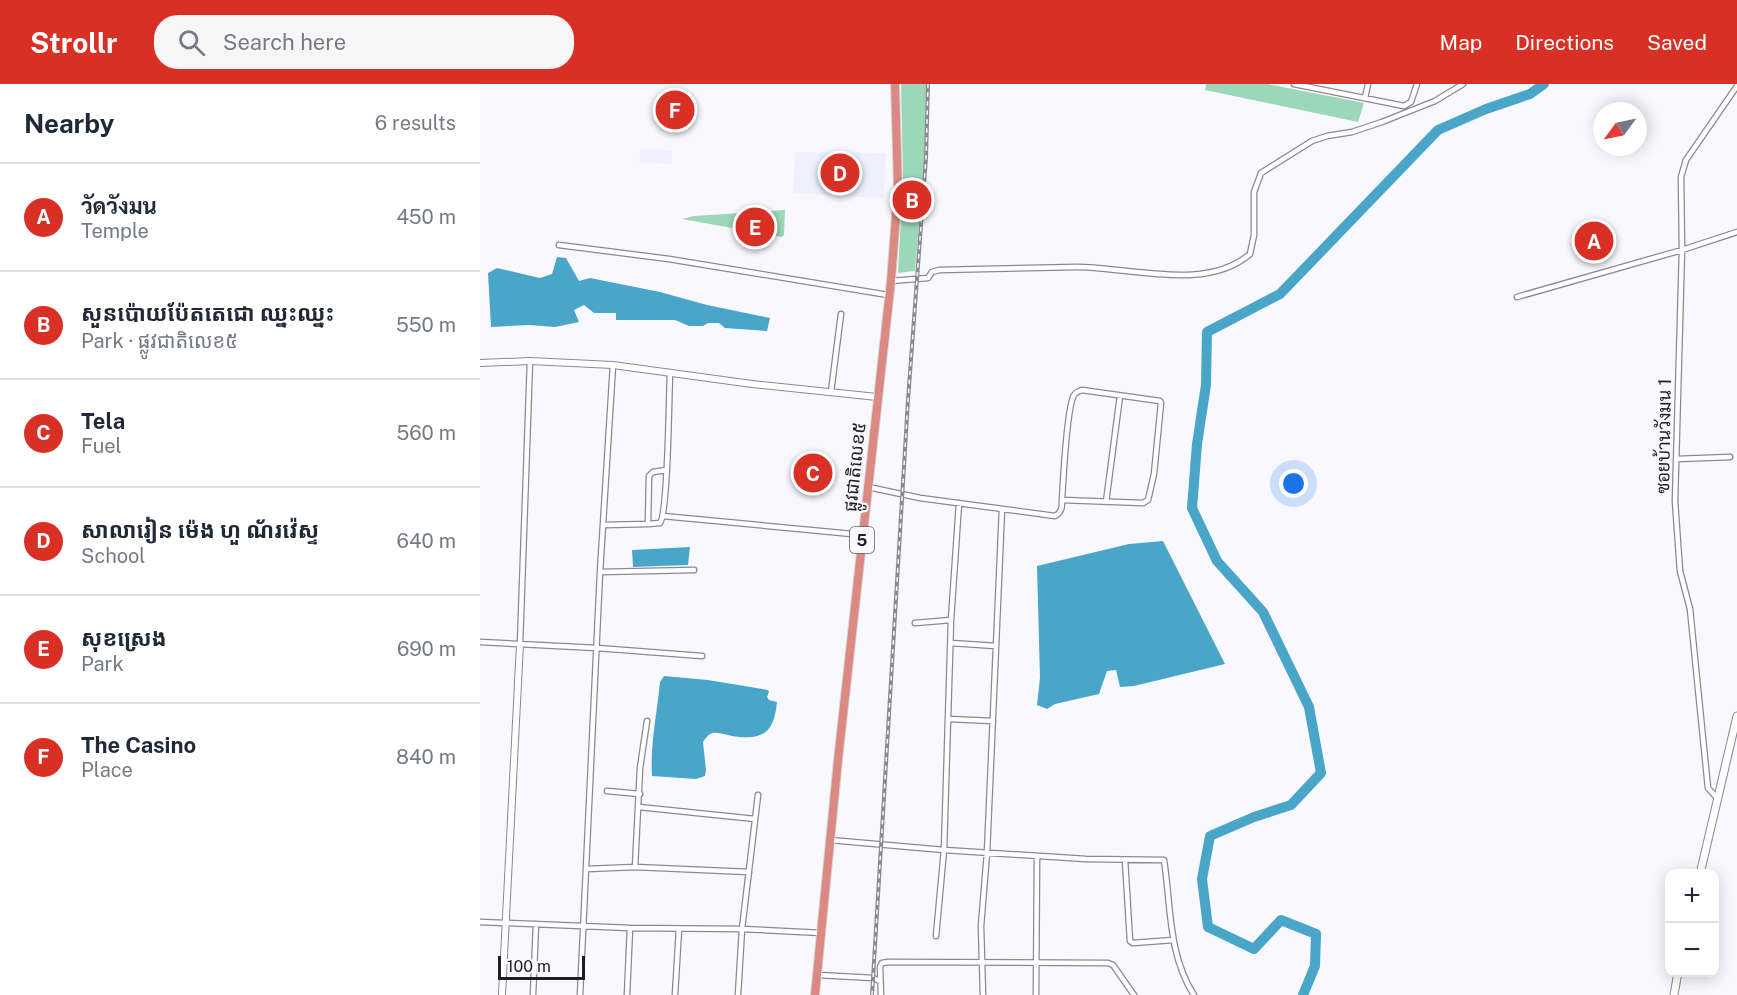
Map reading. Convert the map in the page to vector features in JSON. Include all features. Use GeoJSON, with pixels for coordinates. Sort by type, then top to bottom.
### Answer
{"type":"FeatureCollection","features":[{"type":"Feature","properties":{"kind":"highway","name":"ផ្លូវជាតិលេខ៥"},"geometry":{"type":"LineString","coordinates":[[815,995],[891,281],[898,189],[895,84]]}},
{"type":"Feature","properties":{"kind":"main road"},"geometry":{"type":"LineString","coordinates":[[1701,869],[1737,716]]}},
{"type":"Feature","properties":{"kind":"main road"},"geometry":{"type":"LineString","coordinates":[[1674,995],[1677,977]]}},
{"type":"Feature","properties":{"kind":"street"},"geometry":{"type":"LineString","coordinates":[[1294,84],[1317,86],[1400,105],[1408,105],[1413,99],[1417,84]]}},
{"type":"Feature","properties":{"kind":"street"},"geometry":{"type":"LineString","coordinates":[[1365,98],[1368,84]]}},
{"type":"Feature","properties":{"kind":"street"},"geometry":{"type":"LineString","coordinates":[[891,281],[928,278],[932,272],[939,270],[1078,267],[1194,274],[1236,265],[1250,254],[1254,236],[1254,192],[1261,173],[1312,141],[1383,122],[1435,101],[1463,84]]}},
{"type":"Feature","properties":{"kind":"street","name":"ซอยบ้านวังมน 1"},"geometry":{"type":"LineString","coordinates":[[1717,798],[1708,788],[1690,609],[1680,571],[1676,501],[1682,250],[1681,177],[1686,160],[1737,86]]}},
{"type":"Feature","properties":{"kind":"street"},"geometry":{"type":"LineString","coordinates":[[1517,297],[1737,232]]}},
{"type":"Feature","properties":{"kind":"street"},"geometry":{"type":"LineString","coordinates":[[559,245],[669,259],[888,295]]}},
{"type":"Feature","properties":{"kind":"street"},"geometry":{"type":"LineString","coordinates":[[831,392],[841,314]]}},
{"type":"Feature","properties":{"kind":"street"},"geometry":{"type":"LineString","coordinates":[[480,363],[530,361],[613,365],[752,384],[877,397]]}},
{"type":"Feature","properties":{"kind":"street"},"geometry":{"type":"LineString","coordinates":[[502,995],[520,644],[530,361]]}},
{"type":"Feature","properties":{"kind":"street"},"geometry":{"type":"LineString","coordinates":[[580,995],[600,572],[613,365]]}},
{"type":"Feature","properties":{"kind":"street"},"geometry":{"type":"LineString","coordinates":[[604,525],[660,523],[663,516],[670,373]]}},
{"type":"Feature","properties":{"kind":"street"},"geometry":{"type":"LineString","coordinates":[[868,487],[920,498],[1055,516],[1060,513],[1062,500],[1073,396],[1082,390],[1157,400],[1161,404],[1154,474],[1148,500],[1143,503],[1062,500]]}},
{"type":"Feature","properties":{"kind":"street"},"geometry":{"type":"LineString","coordinates":[[1106,502],[1120,396]]}},
{"type":"Feature","properties":{"kind":"street"},"geometry":{"type":"LineString","coordinates":[[1677,459],[1730,457]]}},
{"type":"Feature","properties":{"kind":"street"},"geometry":{"type":"LineString","coordinates":[[648,524],[649,477],[653,472],[666,470]]}},
{"type":"Feature","properties":{"kind":"street"},"geometry":{"type":"LineString","coordinates":[[936,936],[944,850],[951,620],[959,503]]}},
{"type":"Feature","properties":{"kind":"street"},"geometry":{"type":"LineString","coordinates":[[983,995],[981,926],[987,853],[1002,509]]}},
{"type":"Feature","properties":{"kind":"street"},"geometry":{"type":"LineString","coordinates":[[663,516],[863,535]]}},
{"type":"Feature","properties":{"kind":"street"},"geometry":{"type":"LineString","coordinates":[[600,572],[694,570]]}},
{"type":"Feature","properties":{"kind":"street"},"geometry":{"type":"LineString","coordinates":[[915,623],[951,620]]}},
{"type":"Feature","properties":{"kind":"street"},"geometry":{"type":"LineString","coordinates":[[480,642],[702,656]]}},
{"type":"Feature","properties":{"kind":"street"},"geometry":{"type":"LineString","coordinates":[[951,643],[996,646]]}},
{"type":"Feature","properties":{"kind":"street"},"geometry":{"type":"LineString","coordinates":[[949,719],[993,721]]}},
{"type":"Feature","properties":{"kind":"street"},"geometry":{"type":"LineString","coordinates":[[635,867],[640,768],[647,721]]}},
{"type":"Feature","properties":{"kind":"street"},"geometry":{"type":"LineString","coordinates":[[607,791],[640,794]]}},
{"type":"Feature","properties":{"kind":"street"},"geometry":{"type":"LineString","coordinates":[[738,995],[742,929],[758,795]]}},
{"type":"Feature","properties":{"kind":"street"},"geometry":{"type":"LineString","coordinates":[[639,807],[755,819]]}},
{"type":"Feature","properties":{"kind":"street"},"geometry":{"type":"LineString","coordinates":[[830,840],[1037,856],[1164,860],[1173,940],[1184,974],[1194,995]]}},
{"type":"Feature","properties":{"kind":"street"},"geometry":{"type":"LineString","coordinates":[[1036,995],[1037,856]]}},
{"type":"Feature","properties":{"kind":"street"},"geometry":{"type":"LineString","coordinates":[[1125,860],[1130,941],[1132,943],[1173,940]]}},
{"type":"Feature","properties":{"kind":"street"},"geometry":{"type":"LineString","coordinates":[[587,869],[635,867],[749,872]]}},
{"type":"Feature","properties":{"kind":"street"},"geometry":{"type":"LineString","coordinates":[[480,922],[822,933]]}},
{"type":"Feature","properties":{"kind":"street"},"geometry":{"type":"LineString","coordinates":[[533,995],[536,924]]}},
{"type":"Feature","properties":{"kind":"street"},"geometry":{"type":"LineString","coordinates":[[627,995],[630,928]]}},
{"type":"Feature","properties":{"kind":"street"},"geometry":{"type":"LineString","coordinates":[[675,995],[679,929]]}},
{"type":"Feature","properties":{"kind":"street"},"geometry":{"type":"LineString","coordinates":[[881,995],[880,967],[882,963],[888,962],[1108,963],[1113,965],[1134,995]]}},
{"type":"Feature","properties":{"kind":"street"},"geometry":{"type":"LineString","coordinates":[[818,975],[873,978],[880,981]]}},
{"type":"Feature","properties":{"kind":"shaded area"},"geometry":{"type":"Polygon","coordinates":[[[641,149],[672,150],[672,164],[639,162],[641,149]]]}},
{"type":"Feature","properties":{"kind":"shaded area"},"geometry":{"type":"Polygon","coordinates":[[[795,152],[886,153],[884,198],[793,193],[795,152]]]}},
{"type":"Feature","properties":{"kind":"green space"},"geometry":{"type":"Polygon","coordinates":[[[901,84],[927,84],[927,131],[915,271],[898,273],[903,178],[901,84]]]}},
{"type":"Feature","properties":{"kind":"green space"},"geometry":{"type":"Polygon","coordinates":[[[1206,84],[1268,84],[1364,103],[1358,122],[1205,90],[1206,84]]]}},
{"type":"Feature","properties":{"kind":"green space"},"geometry":{"type":"Polygon","coordinates":[[[785,210],[782,237],[682,219],[694,216],[785,210]]]}},
{"type":"Feature","properties":{"kind":"water"},"geometry":{"type":"Polygon","coordinates":[[[557,257],[566,258],[579,281],[590,278],[770,318],[767,331],[725,328],[719,323],[689,326],[675,320],[616,320],[616,313],[594,313],[584,305],[574,310],[579,322],[555,327],[529,325],[491,327],[488,273],[497,268],[540,278],[552,274],[557,257]]]}},
{"type":"Feature","properties":{"kind":"water"},"geometry":{"type":"Polygon","coordinates":[[[1163,541],[1225,664],[1134,686],[1120,687],[1116,670],[1107,671],[1099,694],[1055,704],[1047,709],[1037,705],[1040,678],[1037,566],[1129,544],[1163,541]]]}},
{"type":"Feature","properties":{"kind":"water"},"geometry":{"type":"Polygon","coordinates":[[[690,547],[688,565],[633,567],[632,550],[690,547]]]}},
{"type":"Feature","properties":{"kind":"water"},"geometry":{"type":"Polygon","coordinates":[[[664,676],[708,680],[768,690],[769,700],[777,702],[773,721],[765,732],[752,737],[720,733],[708,735],[703,742],[705,776],[696,779],[652,776],[654,729],[660,682],[664,676]]]}},
{"type":"Feature","properties":{"kind":"waterway"},"geometry":{"type":"LineString","coordinates":[[1303,995],[1315,966],[1316,934],[1281,920],[1254,949],[1208,927],[1202,879],[1210,836],[1254,817],[1291,805],[1321,773],[1309,707],[1263,612],[1217,561],[1192,508],[1197,444],[1206,385],[1207,332],[1280,294],[1438,130],[1486,109],[1530,94],[1544,84]]}},
{"type":"Feature","properties":{"kind":"railway"},"geometry":{"type":"LineString","coordinates":[[872,995],[908,400],[926,158],[928,84]]}},
{"type":"Feature","properties":{"kind":"place","name":"The Casino"},"geometry":{"type":"Point","coordinates":[675,110]}},
{"type":"Feature","properties":{"kind":"place","name":"សាលារៀន ម៉េង ហួ ណ័រវ៉េស្ទ"},"geometry":{"type":"Point","coordinates":[840,173]}},
{"type":"Feature","properties":{"kind":"place","name":"សួនប៉ោយប៉ែតតេជោ ឈ្នះឈ្នះ"},"geometry":{"type":"Point","coordinates":[912,200]}},
{"type":"Feature","properties":{"kind":"place","name":"សុខស្រេង"},"geometry":{"type":"Point","coordinates":[755,227]}},
{"type":"Feature","properties":{"kind":"place","name":"วัดวังมน"},"geometry":{"type":"Point","coordinates":[1594,241]}},
{"type":"Feature","properties":{"kind":"place","name":"Tela"},"geometry":{"type":"Point","coordinates":[813,473]}}]}
